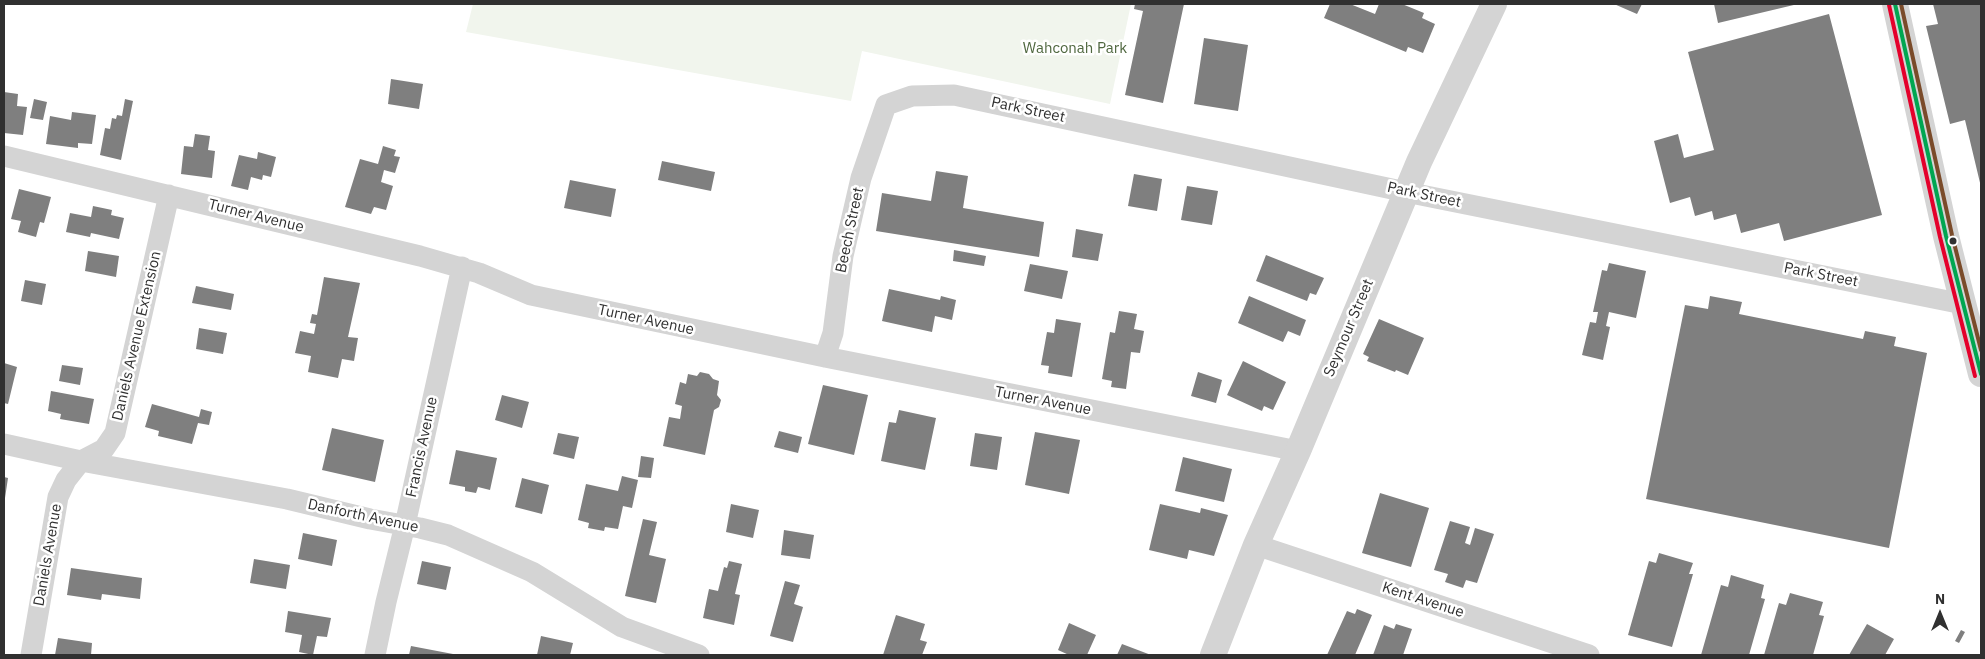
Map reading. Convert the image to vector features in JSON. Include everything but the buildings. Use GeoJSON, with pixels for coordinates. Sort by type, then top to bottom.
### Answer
{"type":"FeatureCollection","features":[{"type":"Feature","properties":{"kind":"street","name":"Seymour Street"},"geometry":{"type":"LineString","coordinates":[[1213,655],[1256,545],[1298,452],[1406,192],[1494,4]]}},
{"type":"Feature","properties":{"kind":"street"},"geometry":{"type":"LineString","coordinates":[[1895,4],[1946,236],[1981,374]]}},
{"type":"Feature","properties":{"kind":"street","name":"Park Street"},"geometry":{"type":"LineString","coordinates":[[886,105],[912,96],[954,95],[1406,192],[1964,304]]}},
{"type":"Feature","properties":{"kind":"street","name":"Beech Street"},"geometry":{"type":"LineString","coordinates":[[825,358],[833,333],[843,256],[861,178],[886,105]]}},
{"type":"Feature","properties":{"kind":"street","name":"Turner Avenue"},"geometry":{"type":"LineString","coordinates":[[4,156],[462,267],[479,272],[531,295],[825,358],[1298,452]]}},
{"type":"Feature","properties":{"kind":"street","name":"Daniels Avenue Extension"},"geometry":{"type":"LineString","coordinates":[[81,461],[104,449],[115,433],[169,195]]}},
{"type":"Feature","properties":{"kind":"street","name":"Francis Avenue"},"geometry":{"type":"LineString","coordinates":[[376,655],[386,602],[462,267]]}},
{"type":"Feature","properties":{"kind":"street","name":"Danforth Avenue"},"geometry":{"type":"LineString","coordinates":[[4,444],[81,461],[287,499],[370,520],[405,525],[448,535],[532,572],[622,626],[699,655]]}},
{"type":"Feature","properties":{"kind":"street","name":"Daniels Avenue"},"geometry":{"type":"LineString","coordinates":[[31,655],[58,497],[66,480],[81,461]]}},
{"type":"Feature","properties":{"kind":"street","name":"Kent Avenue"},"geometry":{"type":"LineString","coordinates":[[1256,545],[1590,655]]}},
{"type":"Feature","properties":{"kind":"green space","name":"Wahconah Park"},"geometry":{"type":"Polygon","coordinates":[[[473,4],[1131,4],[1110,104],[862,51],[851,101],[466,32],[473,4]]]}},
{"type":"Feature","properties":{"kind":"transit line"},"geometry":{"type":"LineString","coordinates":[[1895,4],[1946,236],[1981,374]]}},
{"type":"Feature","properties":{"kind":"transit line"},"geometry":{"type":"LineString","coordinates":[[1901,4],[1952,235],[1981,350]]}},
{"type":"Feature","properties":{"kind":"transit line"},"geometry":{"type":"LineString","coordinates":[[1889,5],[1940,237],[1975,376]]}}]}
